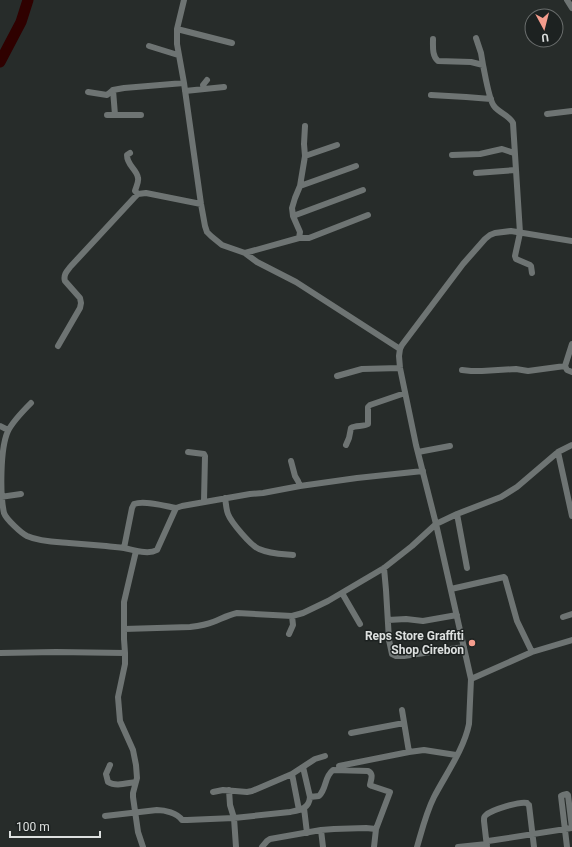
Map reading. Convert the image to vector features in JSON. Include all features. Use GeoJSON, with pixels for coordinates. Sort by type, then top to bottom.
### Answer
{"type":"FeatureCollection","features":[{"type":"Feature","properties":{"kind":"street"},"geometry":{"type":"LineString","coordinates":[[184,0],[177,29],[176,44],[184,83],[200,204],[207,232],[222,245],[248,255],[257,262],[296,282],[400,349]]}},
{"type":"Feature","properties":{"kind":"street"},"geometry":{"type":"LineString","coordinates":[[567,0],[572,8]]}},
{"type":"Feature","properties":{"kind":"street"},"geometry":{"type":"LineString","coordinates":[[177,29],[232,43]]}},
{"type":"Feature","properties":{"kind":"street"},"geometry":{"type":"LineString","coordinates":[[476,38],[482,53],[483,65],[493,105],[513,123],[520,233],[515,256],[516,258],[530,264],[532,273]]}},
{"type":"Feature","properties":{"kind":"street"},"geometry":{"type":"LineString","coordinates":[[433,39],[433,52],[436,60],[441,62],[471,62],[483,65]]}},
{"type":"Feature","properties":{"kind":"street"},"geometry":{"type":"LineString","coordinates":[[149,46],[178,55]]}},
{"type":"Feature","properties":{"kind":"street"},"geometry":{"type":"LineString","coordinates":[[204,89],[203,85],[207,80]]}},
{"type":"Feature","properties":{"kind":"street"},"geometry":{"type":"LineString","coordinates":[[88,92],[107,95],[112,90],[124,88],[184,83]]}},
{"type":"Feature","properties":{"kind":"street"},"geometry":{"type":"LineString","coordinates":[[185,91],[224,86]]}},
{"type":"Feature","properties":{"kind":"street"},"geometry":{"type":"LineString","coordinates":[[112,90],[115,115]]}},
{"type":"Feature","properties":{"kind":"street"},"geometry":{"type":"LineString","coordinates":[[431,95],[491,99]]}},
{"type":"Feature","properties":{"kind":"street"},"geometry":{"type":"LineString","coordinates":[[547,114],[572,111]]}},
{"type":"Feature","properties":{"kind":"street"},"geometry":{"type":"LineString","coordinates":[[108,115],[141,115]]}},
{"type":"Feature","properties":{"kind":"street"},"geometry":{"type":"LineString","coordinates":[[299,238],[300,232],[293,216],[292,208],[300,186],[305,156],[305,126]]}},
{"type":"Feature","properties":{"kind":"street"},"geometry":{"type":"LineString","coordinates":[[305,156],[337,145]]}},
{"type":"Feature","properties":{"kind":"street"},"geometry":{"type":"LineString","coordinates":[[452,156],[476,155],[502,149],[514,153]]}},
{"type":"Feature","properties":{"kind":"street"},"geometry":{"type":"LineString","coordinates":[[130,153],[127,154],[127,157],[129,164],[138,175],[135,191],[138,194]]}},
{"type":"Feature","properties":{"kind":"street"},"geometry":{"type":"LineString","coordinates":[[300,186],[356,166]]}},
{"type":"Feature","properties":{"kind":"street"},"geometry":{"type":"LineString","coordinates":[[476,173],[516,170]]}},
{"type":"Feature","properties":{"kind":"street"},"geometry":{"type":"LineString","coordinates":[[293,216],[363,190]]}},
{"type":"Feature","properties":{"kind":"street"},"geometry":{"type":"LineString","coordinates":[[58,346],[80,308],[81,303],[80,298],[65,281],[65,274],[138,194],[146,193],[200,204]]}},
{"type":"Feature","properties":{"kind":"street"},"geometry":{"type":"LineString","coordinates":[[248,255],[272,245],[299,238],[309,238],[368,216]]}},
{"type":"Feature","properties":{"kind":"street"},"geometry":{"type":"LineString","coordinates":[[417,847],[428,809],[465,738],[469,724],[471,679],[405,393],[400,368],[400,349],[463,264],[490,235],[511,231],[572,241]]}},
{"type":"Feature","properties":{"kind":"street"},"geometry":{"type":"LineString","coordinates":[[565,366],[572,346]]}},
{"type":"Feature","properties":{"kind":"street"},"geometry":{"type":"LineString","coordinates":[[462,370],[482,371],[516,369],[528,371],[565,366]]}},
{"type":"Feature","properties":{"kind":"street"},"geometry":{"type":"LineString","coordinates":[[565,366],[567,370],[572,372]]}},
{"type":"Feature","properties":{"kind":"street"},"geometry":{"type":"LineString","coordinates":[[337,376],[362,369],[400,368]]}},
{"type":"Feature","properties":{"kind":"street"},"geometry":{"type":"LineString","coordinates":[[346,445],[351,428],[354,426],[368,424],[368,407],[370,405],[405,393]]}},
{"type":"Feature","properties":{"kind":"street"},"geometry":{"type":"LineString","coordinates":[[31,403],[8,430],[1,456],[0,497],[2,515],[24,534],[38,540],[154,552],[157,550],[176,508]]}},
{"type":"Feature","properties":{"kind":"street"},"geometry":{"type":"LineString","coordinates":[[0,426],[8,430]]}},
{"type":"Feature","properties":{"kind":"street"},"geometry":{"type":"LineString","coordinates":[[124,629],[199,626],[214,622],[231,614],[242,613],[292,616],[303,613],[342,593],[384,568],[412,546],[436,524],[501,497],[517,487],[558,452],[572,445]]}},
{"type":"Feature","properties":{"kind":"street"},"geometry":{"type":"LineString","coordinates":[[418,452],[450,446]]}},
{"type":"Feature","properties":{"kind":"street"},"geometry":{"type":"LineString","coordinates":[[188,452],[204,454],[205,456],[204,501]]}},
{"type":"Feature","properties":{"kind":"street"},"geometry":{"type":"LineString","coordinates":[[558,452],[571,511]]}},
{"type":"Feature","properties":{"kind":"street"},"geometry":{"type":"LineString","coordinates":[[291,461],[295,476],[300,486]]}},
{"type":"Feature","properties":{"kind":"street"},"geometry":{"type":"LineString","coordinates":[[124,548],[132,508],[134,504],[138,502],[176,508],[204,501],[263,493],[300,486],[423,471]]}},
{"type":"Feature","properties":{"kind":"street"},"geometry":{"type":"LineString","coordinates":[[0,497],[21,494]]}},
{"type":"Feature","properties":{"kind":"street"},"geometry":{"type":"LineString","coordinates":[[225,498],[230,518],[252,544],[258,549],[274,554],[293,555]]}},
{"type":"Feature","properties":{"kind":"street"},"geometry":{"type":"LineString","coordinates":[[457,514],[467,568]]}},
{"type":"Feature","properties":{"kind":"street"},"geometry":{"type":"LineString","coordinates":[[136,550],[124,602],[125,653],[124,671],[119,692],[119,717],[121,725],[133,750],[137,769],[136,782],[133,792],[139,836],[143,847]]}},
{"type":"Feature","properties":{"kind":"street"},"geometry":{"type":"LineString","coordinates":[[384,568],[390,649],[393,656],[464,647]]}},
{"type":"Feature","properties":{"kind":"street"},"geometry":{"type":"LineString","coordinates":[[451,589],[504,577],[517,622],[532,652]]}},
{"type":"Feature","properties":{"kind":"street"},"geometry":{"type":"LineString","coordinates":[[342,593],[360,624]]}},
{"type":"Feature","properties":{"kind":"street"},"geometry":{"type":"LineString","coordinates":[[563,617],[572,614]]}},
{"type":"Feature","properties":{"kind":"street"},"geometry":{"type":"LineString","coordinates":[[289,634],[293,625],[292,616]]}},
{"type":"Feature","properties":{"kind":"street"},"geometry":{"type":"LineString","coordinates":[[388,620],[406,619],[423,621],[457,616]]}},
{"type":"Feature","properties":{"kind":"street"},"geometry":{"type":"LineString","coordinates":[[471,679],[532,652],[572,640]]}},
{"type":"Feature","properties":{"kind":"street"},"geometry":{"type":"LineString","coordinates":[[0,653],[125,653]]}},
{"type":"Feature","properties":{"kind":"street"},"geometry":{"type":"LineString","coordinates":[[402,710],[409,752]]}},
{"type":"Feature","properties":{"kind":"street"},"geometry":{"type":"LineString","coordinates":[[351,733],[404,723]]}},
{"type":"Feature","properties":{"kind":"street"},"geometry":{"type":"LineString","coordinates":[[339,766],[424,750],[456,755]]}},
{"type":"Feature","properties":{"kind":"street"},"geometry":{"type":"LineString","coordinates":[[213,792],[229,790],[247,792],[292,774],[315,759],[325,756]]}},
{"type":"Feature","properties":{"kind":"street"},"geometry":{"type":"LineString","coordinates":[[110,765],[106,774],[108,782],[111,784],[136,782]]}},
{"type":"Feature","properties":{"kind":"street"},"geometry":{"type":"LineString","coordinates":[[105,816],[162,810],[178,815],[185,820],[234,818],[301,809],[310,802],[302,767]]}},
{"type":"Feature","properties":{"kind":"street"},"geometry":{"type":"LineString","coordinates":[[310,797],[320,796],[328,776],[333,770],[368,771],[371,773],[370,785],[390,792],[376,829],[374,847]]}},
{"type":"Feature","properties":{"kind":"street"},"geometry":{"type":"LineString","coordinates":[[292,774],[307,833]]}},
{"type":"Feature","properties":{"kind":"street"},"geometry":{"type":"LineString","coordinates":[[229,790],[230,805],[234,818],[236,847]]}},
{"type":"Feature","properties":{"kind":"street"},"geometry":{"type":"LineString","coordinates":[[458,847],[487,845],[491,841],[533,834],[565,829],[572,828],[568,795],[565,794],[561,796],[565,829],[567,847]]}},
{"type":"Feature","properties":{"kind":"street"},"geometry":{"type":"LineString","coordinates":[[487,845],[484,816],[488,813],[517,804],[526,803],[529,805],[534,847]]}},
{"type":"Feature","properties":{"kind":"street"},"geometry":{"type":"LineString","coordinates":[[262,847],[270,839],[321,830],[376,829]]}},
{"type":"Feature","properties":{"kind":"street"},"geometry":{"type":"LineString","coordinates":[[321,830],[323,847]]}},
{"type":"Feature","properties":{"kind":"waterway"},"geometry":{"type":"LineString","coordinates":[[0,62],[21,22],[28,0]]}},
{"type":"Feature","properties":{"kind":"place","name":"Reps Store Graffiti Shop Cirebon"},"geometry":{"type":"Point","coordinates":[472,643]}}]}
